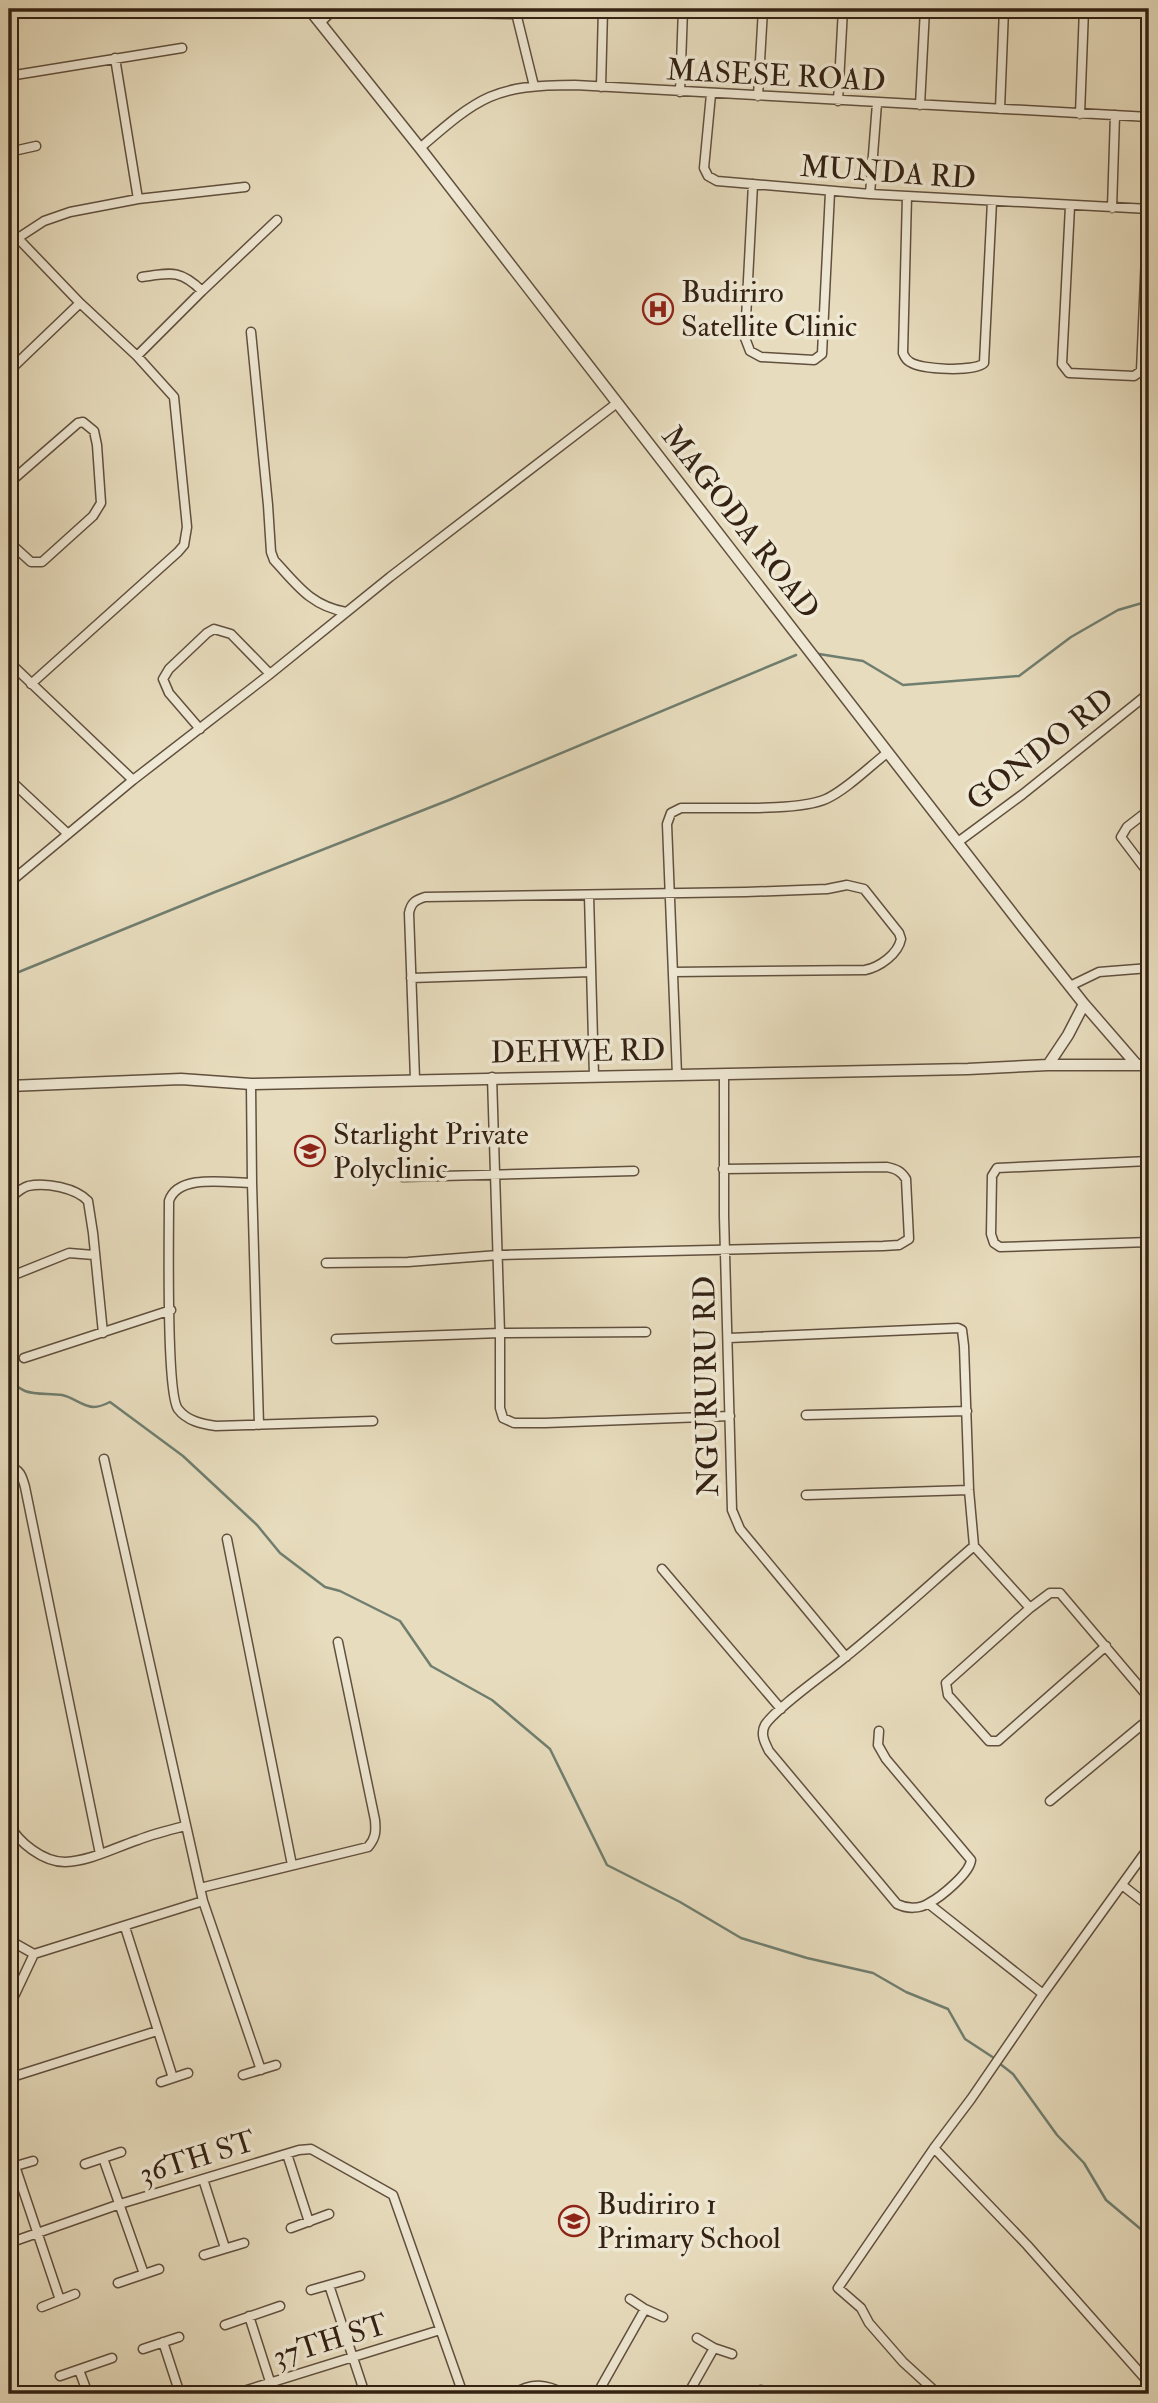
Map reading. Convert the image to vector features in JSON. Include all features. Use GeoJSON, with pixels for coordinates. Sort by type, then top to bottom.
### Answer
{"type":"FeatureCollection","features":[{"type":"Feature","properties":{"kind":"street","name":"MAGODA ROAD"},"geometry":{"type":"LineString","coordinates":[[309,9],[420,148],[887,753],[1084,1004],[1136,1064]]}},
{"type":"Feature","properties":{"kind":"street"},"geometry":{"type":"LineString","coordinates":[[320,23],[334,9]]}},
{"type":"Feature","properties":{"kind":"street"},"geometry":{"type":"LineString","coordinates":[[449,9],[456,13],[515,11],[534,86]]}},
{"type":"Feature","properties":{"kind":"street"},"geometry":{"type":"LineString","coordinates":[[601,87],[603,9]]}},
{"type":"Feature","properties":{"kind":"street"},"geometry":{"type":"LineString","coordinates":[[680,92],[683,9]]}},
{"type":"Feature","properties":{"kind":"street"},"geometry":{"type":"LineString","coordinates":[[758,96],[764,9]]}},
{"type":"Feature","properties":{"kind":"street"},"geometry":{"type":"LineString","coordinates":[[838,101],[843,9]]}},
{"type":"Feature","properties":{"kind":"street"},"geometry":{"type":"LineString","coordinates":[[920,105],[925,9]]}},
{"type":"Feature","properties":{"kind":"street"},"geometry":{"type":"LineString","coordinates":[[1000,109],[1004,9]]}},
{"type":"Feature","properties":{"kind":"street"},"geometry":{"type":"LineString","coordinates":[[1080,114],[1084,9]]}},
{"type":"Feature","properties":{"kind":"street"},"geometry":{"type":"LineString","coordinates":[[9,75],[182,48]]}},
{"type":"Feature","properties":{"kind":"street"},"geometry":{"type":"LineString","coordinates":[[115,58],[138,199]]}},
{"type":"Feature","properties":{"kind":"street","name":"MASESE ROAD"},"geometry":{"type":"LineString","coordinates":[[420,148],[456,117],[485,98],[516,88],[534,86],[601,87],[1149,117]]}},
{"type":"Feature","properties":{"kind":"street","name":"MUNDA RD"},"geometry":{"type":"LineString","coordinates":[[712,94],[704,155],[705,173],[717,181],[830,192],[1148,209]]}},
{"type":"Feature","properties":{"kind":"street"},"geometry":{"type":"LineString","coordinates":[[870,194],[877,103]]}},
{"type":"Feature","properties":{"kind":"street"},"geometry":{"type":"LineString","coordinates":[[1112,208],[1115,116]]}},
{"type":"Feature","properties":{"kind":"street"},"geometry":{"type":"LineString","coordinates":[[9,152],[36,146]]}},
{"type":"Feature","properties":{"kind":"street"},"geometry":{"type":"LineString","coordinates":[[753,184],[745,338],[750,351],[761,357],[814,360],[822,354],[830,192]]}},
{"type":"Feature","properties":{"kind":"street"},"geometry":{"type":"LineString","coordinates":[[18,238],[52,216],[138,199],[244,187]]}},
{"type":"Feature","properties":{"kind":"street"},"geometry":{"type":"LineString","coordinates":[[907,196],[903,353],[913,364],[935,368],[975,368],[984,363],[992,201]]}},
{"type":"Feature","properties":{"kind":"street"},"geometry":{"type":"LineString","coordinates":[[1070,206],[1062,364],[1069,373],[1134,376],[1141,371],[1148,209]]}},
{"type":"Feature","properties":{"kind":"street"},"geometry":{"type":"LineString","coordinates":[[137,356],[277,220]]}},
{"type":"Feature","properties":{"kind":"street"},"geometry":{"type":"LineString","coordinates":[[9,229],[80,303],[169,389],[176,407],[187,527],[184,545],[178,552],[31,684]]}},
{"type":"Feature","properties":{"kind":"street"},"geometry":{"type":"LineString","coordinates":[[142,277],[178,274],[202,291]]}},
{"type":"Feature","properties":{"kind":"street"},"geometry":{"type":"LineString","coordinates":[[9,370],[80,303]]}},
{"type":"Feature","properties":{"kind":"street"},"geometry":{"type":"LineString","coordinates":[[251,332],[271,552],[274,560],[317,603],[329,609],[346,612]]}},
{"type":"Feature","properties":{"kind":"street"},"geometry":{"type":"LineString","coordinates":[[9,883],[132,780],[617,403]]}},
{"type":"Feature","properties":{"kind":"street"},"geometry":{"type":"LineString","coordinates":[[9,483],[78,423],[83,422],[94,431],[102,497],[97,512],[42,562],[31,562],[9,542]]}},
{"type":"Feature","properties":{"kind":"street"},"geometry":{"type":"LineString","coordinates":[[200,729],[169,693],[163,679],[169,669],[207,633],[214,629],[232,634],[270,674]]}},
{"type":"Feature","properties":{"kind":"street"},"geometry":{"type":"LineString","coordinates":[[9,662],[132,780]]}},
{"type":"Feature","properties":{"kind":"street","name":"GONDO RD"},"geometry":{"type":"LineString","coordinates":[[958,842],[1023,794],[1149,693]]}},
{"type":"Feature","properties":{"kind":"street"},"geometry":{"type":"LineString","coordinates":[[677,1075],[667,824],[669,817],[681,808],[797,806],[817,802],[831,797],[887,753]]}},
{"type":"Feature","properties":{"kind":"street"},"geometry":{"type":"LineString","coordinates":[[9,779],[68,834]]}},
{"type":"Feature","properties":{"kind":"street"},"geometry":{"type":"LineString","coordinates":[[1149,810],[1127,827],[1121,836],[1149,874]]}},
{"type":"Feature","properties":{"kind":"street"},"geometry":{"type":"LineString","coordinates":[[415,1079],[409,913],[410,907],[417,899],[671,894],[855,886],[864,889],[875,901],[901,939],[895,952],[881,964],[865,970],[673,972]]}},
{"type":"Feature","properties":{"kind":"street"},"geometry":{"type":"LineString","coordinates":[[589,895],[594,1076]]}},
{"type":"Feature","properties":{"kind":"street"},"geometry":{"type":"LineString","coordinates":[[1070,986],[1106,971],[1149,968]]}},
{"type":"Feature","properties":{"kind":"street"},"geometry":{"type":"LineString","coordinates":[[411,978],[590,972]]}},
{"type":"Feature","properties":{"kind":"street"},"geometry":{"type":"LineString","coordinates":[[1048,1065],[1084,1004]]}},
{"type":"Feature","properties":{"kind":"street","name":"DEHWE RD"},"geometry":{"type":"LineString","coordinates":[[9,1086],[181,1079],[251,1084],[1048,1065],[1149,1065]]}},
{"type":"Feature","properties":{"kind":"street","name":"NGURURU RD"},"geometry":{"type":"LineString","coordinates":[[724,1074],[723,1168],[731,1504],[735,1519],[846,1657]]}},
{"type":"Feature","properties":{"kind":"street"},"geometry":{"type":"LineString","coordinates":[[492,1077],[500,1408],[503,1418],[507,1421],[545,1423],[730,1416]]}},
{"type":"Feature","properties":{"kind":"street"},"geometry":{"type":"LineString","coordinates":[[251,1084],[259,1425]]}},
{"type":"Feature","properties":{"kind":"street"},"geometry":{"type":"LineString","coordinates":[[1149,1161],[997,1168],[992,1176],[991,1234],[994,1243],[1000,1247],[1149,1242]]}},
{"type":"Feature","properties":{"kind":"street"},"geometry":{"type":"LineString","coordinates":[[326,1263],[408,1262],[498,1255],[893,1245],[909,1239],[906,1179],[896,1169],[723,1168]]}},
{"type":"Feature","properties":{"kind":"street"},"geometry":{"type":"LineString","coordinates":[[403,1177],[634,1171]]}},
{"type":"Feature","properties":{"kind":"street"},"geometry":{"type":"LineString","coordinates":[[252,1183],[192,1182],[181,1185],[171,1194],[172,1393],[178,1410],[199,1423],[216,1426],[373,1421]]}},
{"type":"Feature","properties":{"kind":"street"},"geometry":{"type":"LineString","coordinates":[[9,1199],[21,1189],[31,1186],[72,1190],[83,1196],[90,1207],[103,1333]]}},
{"type":"Feature","properties":{"kind":"street"},"geometry":{"type":"LineString","coordinates":[[9,1277],[69,1253],[94,1255]]}},
{"type":"Feature","properties":{"kind":"street"},"geometry":{"type":"LineString","coordinates":[[24,1359],[171,1310]]}},
{"type":"Feature","properties":{"kind":"street"},"geometry":{"type":"LineString","coordinates":[[729,1338],[958,1328],[962,1330],[974,1546],[1030,1608]]}},
{"type":"Feature","properties":{"kind":"street"},"geometry":{"type":"LineString","coordinates":[[335,1339],[500,1333],[646,1332]]}},
{"type":"Feature","properties":{"kind":"street"},"geometry":{"type":"LineString","coordinates":[[806,1415],[967,1411]]}},
{"type":"Feature","properties":{"kind":"street"},"geometry":{"type":"LineString","coordinates":[[104,1459],[203,1901],[261,2070]]}},
{"type":"Feature","properties":{"kind":"street"},"geometry":{"type":"LineString","coordinates":[[9,1466],[17,1469],[25,1486],[100,1854]]}},
{"type":"Feature","properties":{"kind":"street"},"geometry":{"type":"LineString","coordinates":[[806,1495],[969,1490]]}},
{"type":"Feature","properties":{"kind":"street"},"geometry":{"type":"LineString","coordinates":[[227,1539],[292,1865]]}},
{"type":"Feature","properties":{"kind":"street"},"geometry":{"type":"LineString","coordinates":[[879,1731],[878,1745],[886,1759],[970,1857],[967,1872],[929,1904],[915,1908],[897,1904],[769,1751],[764,1740],[764,1728],[781,1709],[846,1657],[974,1546]]}},
{"type":"Feature","properties":{"kind":"street"},"geometry":{"type":"LineString","coordinates":[[662,1569],[781,1709]]}},
{"type":"Feature","properties":{"kind":"street"},"geometry":{"type":"LineString","coordinates":[[1106,1646],[998,1741],[989,1741],[948,1695],[945,1688],[946,1681],[1030,1608],[1050,1593],[1060,1593],[1106,1646],[1149,1698]]}},
{"type":"Feature","properties":{"kind":"street"},"geometry":{"type":"LineString","coordinates":[[200,1888],[368,1847],[376,1836],[338,1642]]}},
{"type":"Feature","properties":{"kind":"street"},"geometry":{"type":"LineString","coordinates":[[1049,1801],[1149,1719]]}},
{"type":"Feature","properties":{"kind":"street"},"geometry":{"type":"LineString","coordinates":[[9,1824],[21,1840],[44,1856],[67,1862],[185,1826]]}},
{"type":"Feature","properties":{"kind":"street"},"geometry":{"type":"LineString","coordinates":[[937,2393],[903,2362],[869,2323],[861,2308],[838,2288],[934,2148],[1149,1847]]}},
{"type":"Feature","properties":{"kind":"street"},"geometry":{"type":"LineString","coordinates":[[1122,1885],[1149,1906]]}},
{"type":"Feature","properties":{"kind":"street"},"geometry":{"type":"LineString","coordinates":[[9,1940],[34,1954],[203,1901]]}},
{"type":"Feature","properties":{"kind":"street"},"geometry":{"type":"LineString","coordinates":[[929,1904],[1043,1994]]}},
{"type":"Feature","properties":{"kind":"street"},"geometry":{"type":"LineString","coordinates":[[125,1927],[173,2078]]}},
{"type":"Feature","properties":{"kind":"street"},"geometry":{"type":"LineString","coordinates":[[9,2007],[34,1954]]}},
{"type":"Feature","properties":{"kind":"street"},"geometry":{"type":"LineString","coordinates":[[9,2078],[157,2032]]}},
{"type":"Feature","properties":{"kind":"street"},"geometry":{"type":"LineString","coordinates":[[243,2075],[276,2065]]}},
{"type":"Feature","properties":{"kind":"street"},"geometry":{"type":"LineString","coordinates":[[162,2082],[188,2073]]}},
{"type":"Feature","properties":{"kind":"street"},"geometry":{"type":"LineString","coordinates":[[934,2148],[1027,2245],[1149,2383]]}},
{"type":"Feature","properties":{"kind":"street","name":"36TH ST"},"geometry":{"type":"LineString","coordinates":[[9,2242],[120,2204],[312,2149],[393,2194],[440,2330]]}},
{"type":"Feature","properties":{"kind":"street"},"geometry":{"type":"LineString","coordinates":[[85,2164],[121,2152]]}},
{"type":"Feature","properties":{"kind":"street"},"geometry":{"type":"LineString","coordinates":[[287,2154],[309,2221]]}},
{"type":"Feature","properties":{"kind":"street"},"geometry":{"type":"LineString","coordinates":[[103,2158],[144,2274]]}},
{"type":"Feature","properties":{"kind":"street"},"geometry":{"type":"LineString","coordinates":[[33,2161],[12,2167],[60,2300]]}},
{"type":"Feature","properties":{"kind":"street"},"geometry":{"type":"LineString","coordinates":[[203,2179],[225,2248]]}},
{"type":"Feature","properties":{"kind":"street"},"geometry":{"type":"LineString","coordinates":[[291,2228],[329,2214]]}},
{"type":"Feature","properties":{"kind":"street"},"geometry":{"type":"LineString","coordinates":[[204,2255],[244,2242]]}},
{"type":"Feature","properties":{"kind":"street"},"geometry":{"type":"LineString","coordinates":[[118,2283],[159,2269]]}},
{"type":"Feature","properties":{"kind":"street"},"geometry":{"type":"LineString","coordinates":[[311,2290],[360,2276]]}},
{"type":"Feature","properties":{"kind":"street"},"geometry":{"type":"LineString","coordinates":[[329,2285],[365,2394]]}},
{"type":"Feature","properties":{"kind":"street"},"geometry":{"type":"LineString","coordinates":[[41,2307],[75,2294]]}},
{"type":"Feature","properties":{"kind":"street"},"geometry":{"type":"LineString","coordinates":[[630,2299],[663,2316]]}},
{"type":"Feature","properties":{"kind":"street"},"geometry":{"type":"LineString","coordinates":[[225,2325],[279,2306]]}},
{"type":"Feature","properties":{"kind":"street"},"geometry":{"type":"LineString","coordinates":[[597,2394],[645,2309]]}},
{"type":"Feature","properties":{"kind":"street"},"geometry":{"type":"LineString","coordinates":[[249,2316],[274,2394]]}},
{"type":"Feature","properties":{"kind":"street"},"geometry":{"type":"LineString","coordinates":[[440,2330],[463,2394]]}},
{"type":"Feature","properties":{"kind":"street","name":"37TH ST"},"geometry":{"type":"LineString","coordinates":[[234,2394],[440,2330]]}},
{"type":"Feature","properties":{"kind":"street"},"geometry":{"type":"LineString","coordinates":[[142,2349],[179,2337]]}},
{"type":"Feature","properties":{"kind":"street"},"geometry":{"type":"LineString","coordinates":[[697,2338],[732,2354]]}},
{"type":"Feature","properties":{"kind":"street"},"geometry":{"type":"LineString","coordinates":[[163,2342],[180,2394]]}},
{"type":"Feature","properties":{"kind":"street"},"geometry":{"type":"LineString","coordinates":[[688,2394],[714,2347]]}},
{"type":"Feature","properties":{"kind":"street"},"geometry":{"type":"LineString","coordinates":[[60,2376],[112,2358]]}},
{"type":"Feature","properties":{"kind":"street"},"geometry":{"type":"LineString","coordinates":[[79,2370],[88,2394]]}},
{"type":"Feature","properties":{"kind":"street"},"geometry":{"type":"LineString","coordinates":[[513,2394],[535,2385],[551,2387],[565,2394]]}},
{"type":"Feature","properties":{"kind":"waterway"},"geometry":{"type":"LineString","coordinates":[[819,654],[863,661],[903,685],[1019,676],[1071,637],[1118,610],[1149,601]]}},
{"type":"Feature","properties":{"kind":"waterway"},"geometry":{"type":"LineString","coordinates":[[9,976],[449,800],[796,655]]}},
{"type":"Feature","properties":{"kind":"waterway"},"geometry":{"type":"LineString","coordinates":[[9,1374],[13,1382],[31,1393],[62,1395],[90,1407],[110,1402],[183,1456],[257,1525],[280,1553],[325,1587],[340,1591],[400,1621],[431,1666],[492,1700],[550,1749],[607,1865],[680,1902],[741,1938],[807,1958],[873,1973],[906,1992],[948,2009],[965,2039],[994,2058]]}},
{"type":"Feature","properties":{"kind":"waterway"},"geometry":{"type":"LineString","coordinates":[[999,2063],[1013,2074],[1057,2135],[1084,2163],[1106,2200],[1149,2236]]}},
{"type":"Feature","properties":{"kind":"place","name":"Budiriro Satellite Clinic"},"geometry":{"type":"Point","coordinates":[658,309]}},
{"type":"Feature","properties":{"kind":"place","name":"Starlight Private Polyclinic"},"geometry":{"type":"Point","coordinates":[310,1151]}},
{"type":"Feature","properties":{"kind":"place","name":"Budiriro 1 Primary School"},"geometry":{"type":"Point","coordinates":[574,2221]}}]}
